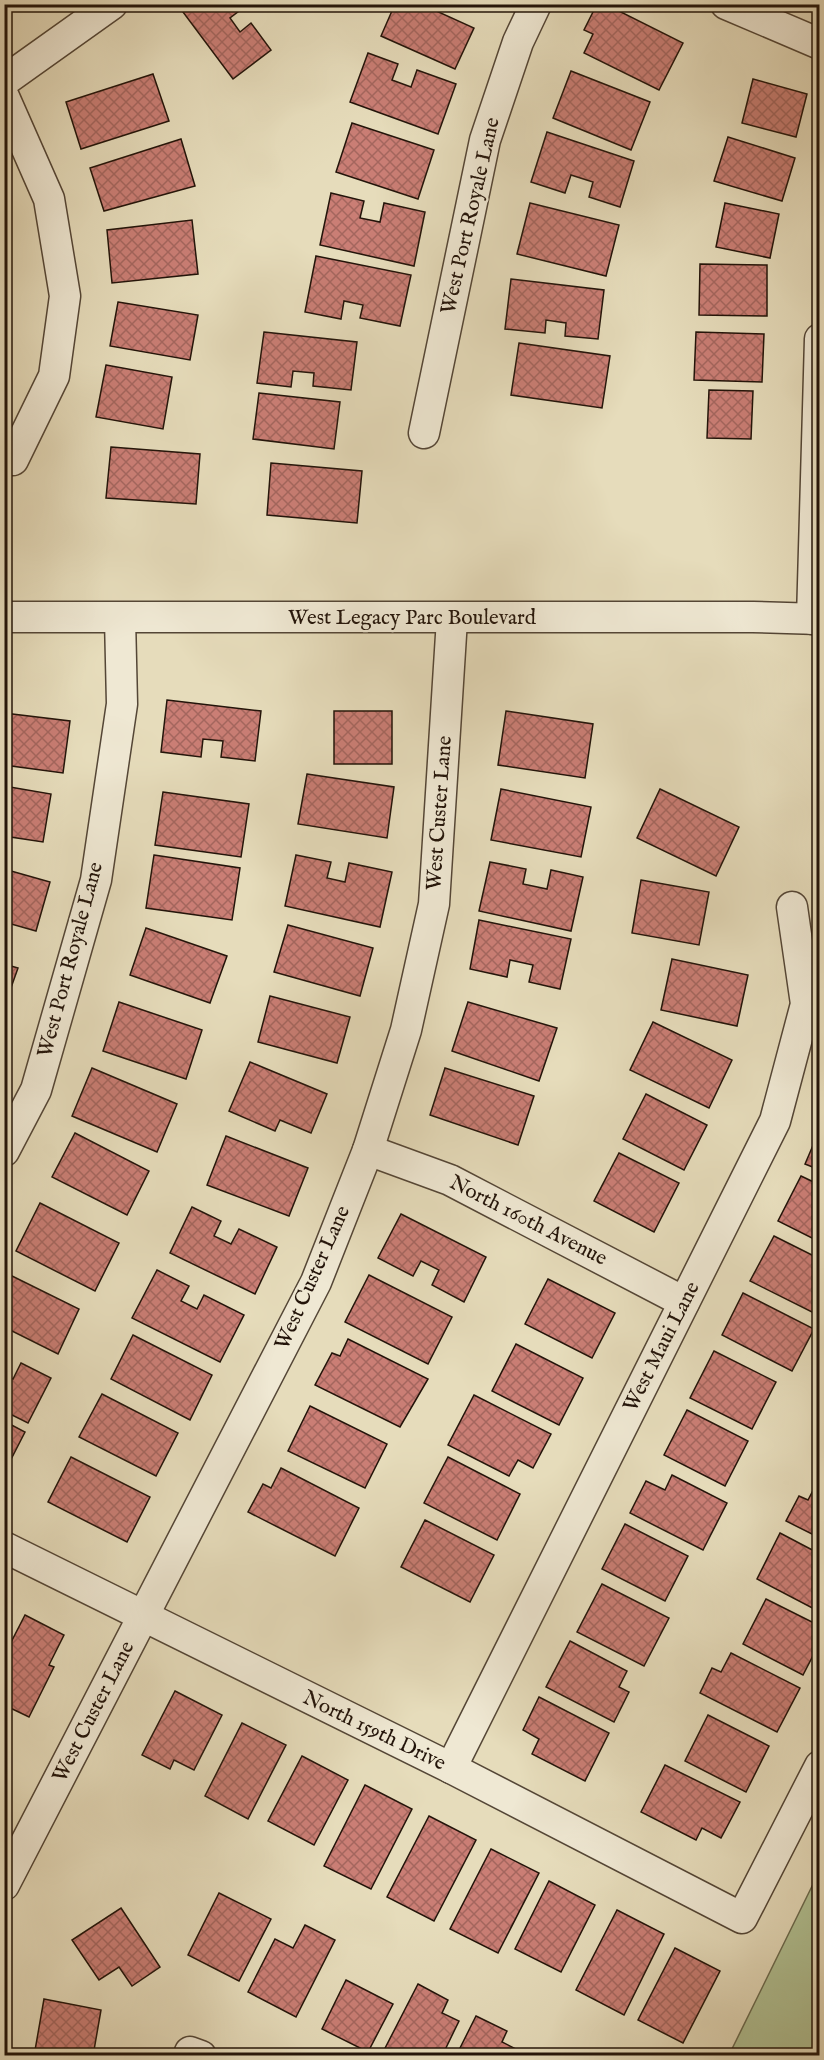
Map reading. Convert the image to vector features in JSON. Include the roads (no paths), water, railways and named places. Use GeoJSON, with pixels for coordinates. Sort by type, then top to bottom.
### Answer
{"type":"FeatureCollection","features":[{"type":"Feature","properties":{"kind":"street"},"geometry":{"type":"LineString","coordinates":[[4,81],[112,4]]}},
{"type":"Feature","properties":{"kind":"street","name":"West Port Royale Lane"},"geometry":{"type":"LineString","coordinates":[[424,433],[485,140],[518,42],[536,4]]}},
{"type":"Feature","properties":{"kind":"street"},"geometry":{"type":"LineString","coordinates":[[726,4],[819,44]]}},
{"type":"Feature","properties":{"kind":"street"},"geometry":{"type":"LineString","coordinates":[[4,97],[49,199],[65,296],[54,376],[13,460]]}},
{"type":"Feature","properties":{"kind":"street"},"geometry":{"type":"LineString","coordinates":[[816,619],[819,339]]}},
{"type":"Feature","properties":{"kind":"street","name":"West Legacy Parc Boulevard"},"geometry":{"type":"LineString","coordinates":[[4,617],[452,619],[753,616],[816,619]]}},
{"type":"Feature","properties":{"kind":"street","name":"West Port Royale Lane"},"geometry":{"type":"LineString","coordinates":[[4,1151],[36,1090],[96,880],[122,704],[120,618]]}},
{"type":"Feature","properties":{"kind":"street","name":"West Custer Lane"},"geometry":{"type":"LineString","coordinates":[[4,1885],[316,1282],[368,1150],[406,1030],[434,904],[452,619]]}},
{"type":"Feature","properties":{"kind":"street","name":"West Maui Lane"},"geometry":{"type":"LineString","coordinates":[[451,1768],[775,1120],[806,1004],[792,907]]}},
{"type":"Feature","properties":{"kind":"street","name":"North 160th Avenue"},"geometry":{"type":"LineString","coordinates":[[368,1150],[450,1180],[684,1302]]}},
{"type":"Feature","properties":{"kind":"street","name":"North 159th Drive"},"geometry":{"type":"LineString","coordinates":[[4,1547],[451,1768],[742,1918],[819,1766]]}}]}
